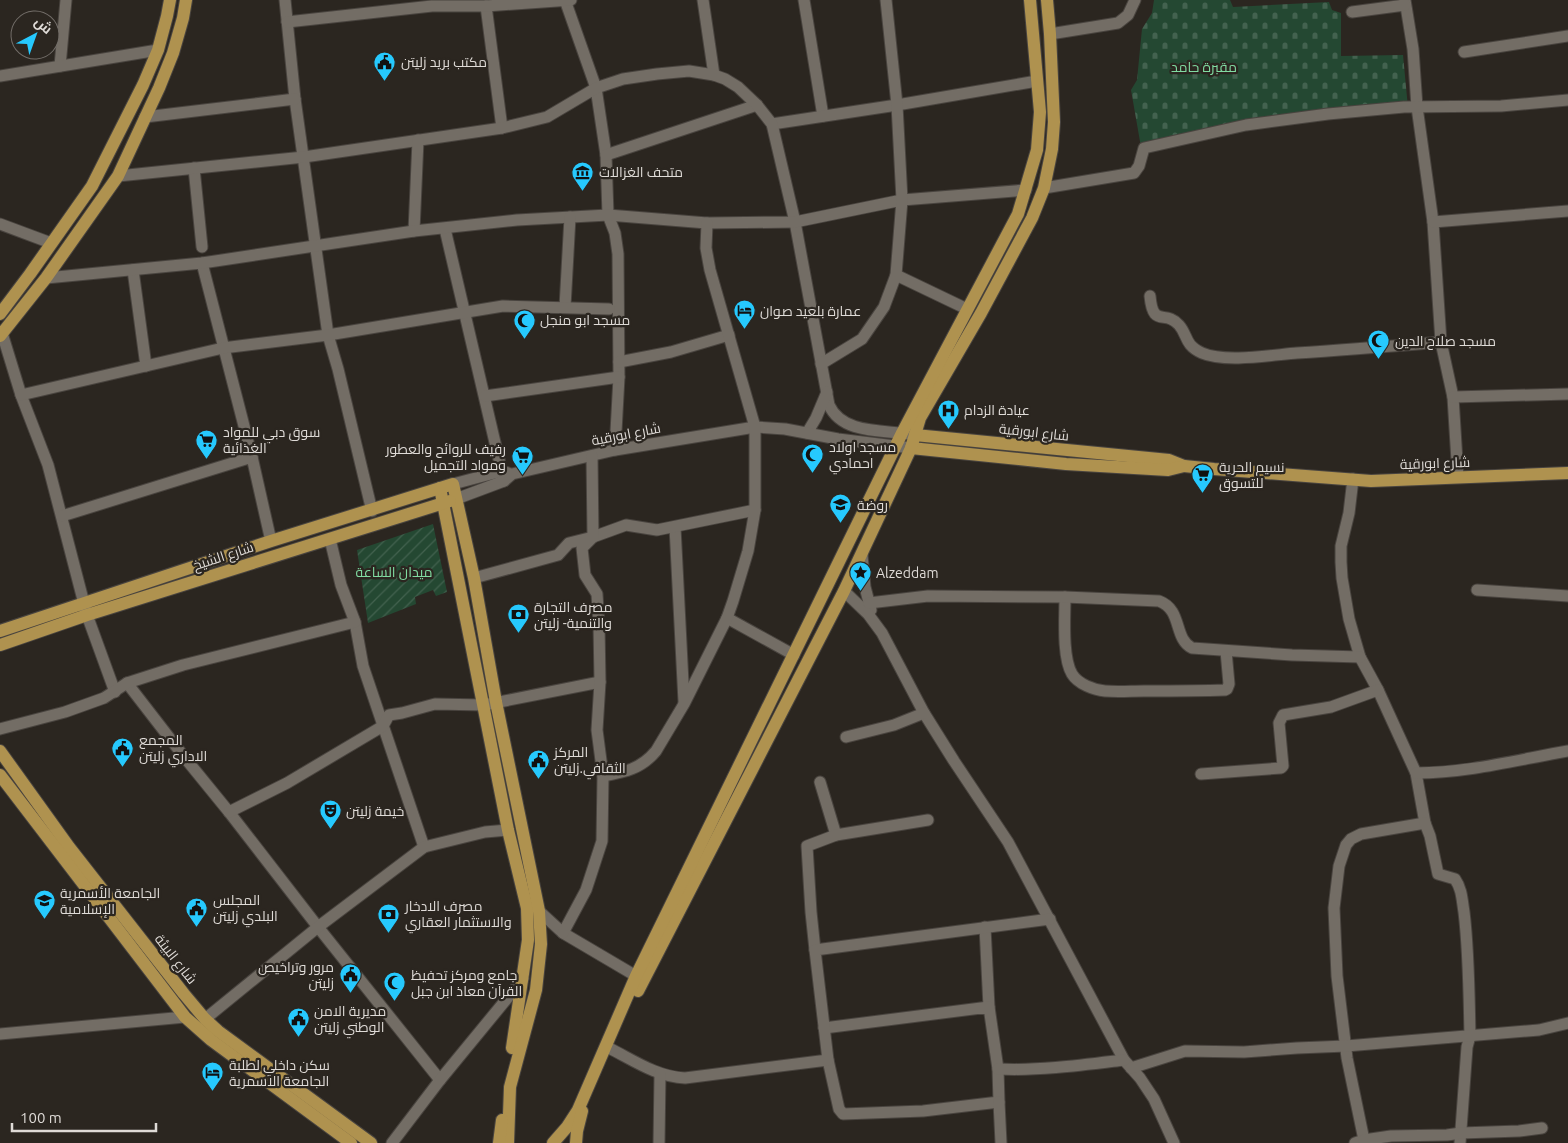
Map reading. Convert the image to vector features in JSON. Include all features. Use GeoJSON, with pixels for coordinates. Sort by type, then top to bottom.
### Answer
{"type":"FeatureCollection","features":[{"type":"Feature","properties":{"kind":"main road"},"geometry":{"type":"LineString","coordinates":[[0,314],[92,186],[132,108],[158,50],[170,0]]}},
{"type":"Feature","properties":{"kind":"main road"},"geometry":{"type":"LineString","coordinates":[[1,335],[46,278],[118,176],[173,53],[186,0]]}},
{"type":"Feature","properties":{"kind":"main road"},"geometry":{"type":"LineString","coordinates":[[576,1143],[581,1113],[609,1048],[844,591],[911,448],[909,434],[967,309],[1018,214],[1037,150],[1040,112],[1030,0]]}},
{"type":"Feature","properties":{"kind":"main road"},"geometry":{"type":"LineString","coordinates":[[553,1143],[578,1110],[636,976],[897,446],[909,434],[920,418],[981,313],[1032,218],[1044,188],[1052,149],[1054,122],[1047,0]]}},
{"type":"Feature","properties":{"kind":"main road","name":"شارع ابورقية"},"geometry":{"type":"LineString","coordinates":[[909,434],[1168,460],[1184,466],[1372,481],[1568,473]]}},
{"type":"Feature","properties":{"kind":"main road","name":"شارع ابورقية"},"geometry":{"type":"LineString","coordinates":[[911,448],[1075,465],[1168,470],[1184,466]]}},
{"type":"Feature","properties":{"kind":"main road"},"geometry":{"type":"LineString","coordinates":[[453,484],[474,578],[508,830],[527,908],[528,940],[499,1143]]}},
{"type":"Feature","properties":{"kind":"main road","name":"شارع الشيخ"},"geometry":{"type":"LineString","coordinates":[[0,644],[86,609],[271,541],[372,511],[453,484]]}},
{"type":"Feature","properties":{"kind":"main road"},"geometry":{"type":"LineString","coordinates":[[440,488],[539,911],[541,944],[536,990],[510,1087],[508,1143]]}},
{"type":"Feature","properties":{"kind":"main road","name":"شارع الشيخ"},"geometry":{"type":"LineString","coordinates":[[0,631],[86,609],[330,539],[456,499]]}},
{"type":"Feature","properties":{"kind":"main road"},"geometry":{"type":"LineString","coordinates":[[830,583],[844,591]]}},
{"type":"Feature","properties":{"kind":"main road","name":"شارع البيئة"},"geometry":{"type":"LineString","coordinates":[[0,750],[65,850],[185,1017],[211,1040],[351,1143]]}},
{"type":"Feature","properties":{"kind":"main road","name":"شارع البيئة"},"geometry":{"type":"LineString","coordinates":[[0,775],[65,850],[205,1019],[218,1031],[371,1143]]}},
{"type":"Feature","properties":{"kind":"street"},"geometry":{"type":"LineString","coordinates":[[60,66],[66,0]]}},
{"type":"Feature","properties":{"kind":"street"},"geometry":{"type":"LineString","coordinates":[[285,0],[295,99],[328,335],[372,511]]}},
{"type":"Feature","properties":{"kind":"street"},"geometry":{"type":"LineString","coordinates":[[288,22],[431,3],[486,6],[567,0],[596,88],[606,155],[608,215],[615,233],[618,254],[619,376],[615,450]]}},
{"type":"Feature","properties":{"kind":"street"},"geometry":{"type":"LineString","coordinates":[[703,0],[714,75]]}},
{"type":"Feature","properties":{"kind":"street"},"geometry":{"type":"LineString","coordinates":[[804,0],[823,116]]}},
{"type":"Feature","properties":{"kind":"street"},"geometry":{"type":"LineString","coordinates":[[821,364],[862,339],[884,307],[896,275],[902,200],[897,105],[886,0]]}},
{"type":"Feature","properties":{"kind":"street"},"geometry":{"type":"LineString","coordinates":[[1050,34],[1118,23],[1128,15],[1135,0]]}},
{"type":"Feature","properties":{"kind":"street"},"geometry":{"type":"LineString","coordinates":[[1352,12],[1405,2],[1413,49],[1417,107],[1433,222],[1441,342],[1453,397],[1458,477]]}},
{"type":"Feature","properties":{"kind":"street"},"geometry":{"type":"LineString","coordinates":[[486,6],[502,128]]}},
{"type":"Feature","properties":{"kind":"street"},"geometry":{"type":"LineString","coordinates":[[1464,52],[1568,36]]}},
{"type":"Feature","properties":{"kind":"street"},"geometry":{"type":"LineString","coordinates":[[0,76],[158,50]]}},
{"type":"Feature","properties":{"kind":"street"},"geometry":{"type":"LineString","coordinates":[[118,176],[304,157],[502,128],[547,117],[596,88],[623,79],[657,74],[689,71],[714,75],[725,79],[738,87],[757,105],[772,124],[897,105],[1037,80]]}},
{"type":"Feature","properties":{"kind":"street"},"geometry":{"type":"LineString","coordinates":[[145,117],[295,99]]}},
{"type":"Feature","properties":{"kind":"street"},"geometry":{"type":"LineString","coordinates":[[1044,188],[1134,173],[1139,166],[1144,148],[1225,130],[1328,114],[1376,109],[1501,106],[1568,100]]}},
{"type":"Feature","properties":{"kind":"street"},"geometry":{"type":"LineString","coordinates":[[606,155],[757,105]]}},
{"type":"Feature","properties":{"kind":"street","name":"شارع ابورقية"},"geometry":{"type":"LineString","coordinates":[[772,124],[795,222],[829,405],[833,413],[848,424],[857,427],[909,434]]}},
{"type":"Feature","properties":{"kind":"street"},"geometry":{"type":"LineString","coordinates":[[414,231],[418,140]]}},
{"type":"Feature","properties":{"kind":"street"},"geometry":{"type":"LineString","coordinates":[[194,168],[202,247]]}},
{"type":"Feature","properties":{"kind":"street"},"geometry":{"type":"LineString","coordinates":[[46,278],[202,263],[414,231],[517,220],[608,215],[707,223],[795,222],[902,200],[1026,190]]}},
{"type":"Feature","properties":{"kind":"street"},"geometry":{"type":"LineString","coordinates":[[1433,222],[1568,211]]}},
{"type":"Feature","properties":{"kind":"street"},"geometry":{"type":"LineString","coordinates":[[565,307],[570,217]]}},
{"type":"Feature","properties":{"kind":"street"},"geometry":{"type":"LineString","coordinates":[[603,776],[629,771],[652,756],[684,704],[727,618],[734,601],[748,552],[755,510],[755,427],[710,270],[706,248],[707,223]]}},
{"type":"Feature","properties":{"kind":"street"},"geometry":{"type":"LineString","coordinates":[[0,224],[51,243]]}},
{"type":"Feature","properties":{"kind":"street"},"geometry":{"type":"LineString","coordinates":[[445,229],[464,313],[506,475]]}},
{"type":"Feature","properties":{"kind":"street"},"geometry":{"type":"LineString","coordinates":[[202,263],[252,457],[271,541]]}},
{"type":"Feature","properties":{"kind":"street"},"geometry":{"type":"LineString","coordinates":[[133,270],[146,366]]}},
{"type":"Feature","properties":{"kind":"street"},"geometry":{"type":"LineString","coordinates":[[896,275],[967,309]]}},
{"type":"Feature","properties":{"kind":"street"},"geometry":{"type":"LineString","coordinates":[[1150,296],[1153,313],[1179,325],[1190,345],[1203,353],[1215,356],[1246,357],[1441,342]]}},
{"type":"Feature","properties":{"kind":"street"},"geometry":{"type":"LineString","coordinates":[[22,394],[223,348],[328,335],[502,306],[609,309]]}},
{"type":"Feature","properties":{"kind":"street"},"geometry":{"type":"LineString","coordinates":[[1,335],[48,465],[86,609],[114,692]]}},
{"type":"Feature","properties":{"kind":"street"},"geometry":{"type":"LineString","coordinates":[[619,362],[671,352],[729,335]]}},
{"type":"Feature","properties":{"kind":"street"},"geometry":{"type":"LineString","coordinates":[[485,396],[619,376]]}},
{"type":"Feature","properties":{"kind":"street"},"geometry":{"type":"LineString","coordinates":[[807,433],[816,418],[827,392]]}},
{"type":"Feature","properties":{"kind":"street"},"geometry":{"type":"LineString","coordinates":[[1453,397],[1568,394]]}},
{"type":"Feature","properties":{"kind":"street","name":"شارع ابورقية"},"geometry":{"type":"LineString","coordinates":[[506,475],[615,450],[755,427],[911,448]]}},
{"type":"Feature","properties":{"kind":"street"},"geometry":{"type":"LineString","coordinates":[[563,933],[586,890],[602,841],[603,776],[597,730],[600,682],[597,594],[585,575],[582,548],[593,537],[592,456]]}},
{"type":"Feature","properties":{"kind":"street"},"geometry":{"type":"LineString","coordinates":[[62,516],[252,457]]}},
{"type":"Feature","properties":{"kind":"street"},"geometry":{"type":"LineString","coordinates":[[453,484],[506,475]]}},
{"type":"Feature","properties":{"kind":"street"},"geometry":{"type":"LineString","coordinates":[[456,499],[506,475]]}},
{"type":"Feature","properties":{"kind":"street"},"geometry":{"type":"LineString","coordinates":[[1353,479],[1349,513],[1341,546],[1342,578],[1349,620],[1360,657],[1378,690],[1416,773],[1425,823],[1430,836],[1438,874],[1455,879],[1460,888],[1468,965],[1470,1036],[1467,1047],[1461,1138]]}},
{"type":"Feature","properties":{"kind":"street"},"geometry":{"type":"LineString","coordinates":[[474,578],[558,555],[569,543],[593,537],[626,525],[657,530],[755,510]]}},
{"type":"Feature","properties":{"kind":"street"},"geometry":{"type":"LineString","coordinates":[[675,527],[684,704]]}},
{"type":"Feature","properties":{"kind":"street"},"geometry":{"type":"LineString","coordinates":[[330,539],[341,585],[355,622],[363,666],[424,847]]}},
{"type":"Feature","properties":{"kind":"street"},"geometry":{"type":"LineString","coordinates":[[862,554],[869,603],[876,624],[924,713],[1008,842],[1128,1064],[1154,1099],[1174,1143]]}},
{"type":"Feature","properties":{"kind":"street"},"geometry":{"type":"LineString","coordinates":[[1477,590],[1568,596]]}},
{"type":"Feature","properties":{"kind":"street"},"geometry":{"type":"LineString","coordinates":[[844,591],[861,606],[876,624]]}},
{"type":"Feature","properties":{"kind":"street"},"geometry":{"type":"LineString","coordinates":[[869,603],[928,596],[1065,597],[1159,601],[1170,606],[1187,646],[1198,649],[1226,651],[1360,657]]}},
{"type":"Feature","properties":{"kind":"street"},"geometry":{"type":"LineString","coordinates":[[1065,597],[1068,666],[1078,680],[1088,686],[1104,691],[1198,692],[1225,690],[1229,684],[1226,651]]}},
{"type":"Feature","properties":{"kind":"street"},"geometry":{"type":"LineString","coordinates":[[727,618],[794,655]]}},
{"type":"Feature","properties":{"kind":"street"},"geometry":{"type":"LineString","coordinates":[[0,729],[65,712],[104,698],[127,683],[183,664],[355,622]]}},
{"type":"Feature","properties":{"kind":"street"},"geometry":{"type":"LineString","coordinates":[[229,812],[287,783],[383,726],[389,715],[435,704],[490,703],[600,682]]}},
{"type":"Feature","properties":{"kind":"street"},"geometry":{"type":"LineString","coordinates":[[127,683],[440,1080]]}},
{"type":"Feature","properties":{"kind":"street"},"geometry":{"type":"LineString","coordinates":[[1202,774],[1281,768],[1283,766],[1279,723],[1283,716],[1331,707],[1378,690]]}},
{"type":"Feature","properties":{"kind":"street"},"geometry":{"type":"LineString","coordinates":[[846,737],[894,725],[924,713]]}},
{"type":"Feature","properties":{"kind":"street"},"geometry":{"type":"LineString","coordinates":[[1416,773],[1466,770],[1568,751]]}},
{"type":"Feature","properties":{"kind":"street"},"geometry":{"type":"LineString","coordinates":[[820,782],[836,835]]}},
{"type":"Feature","properties":{"kind":"street"},"geometry":{"type":"LineString","coordinates":[[928,820],[836,835],[810,844],[807,848],[815,950],[824,1028],[828,1060],[838,1109],[843,1114],[923,1112],[999,1102]]}},
{"type":"Feature","properties":{"kind":"street"},"geometry":{"type":"LineString","coordinates":[[1425,823],[1361,834],[1351,839],[1346,845],[1339,866],[1334,908],[1337,976],[1359,1141],[1391,1136],[1447,1136],[1461,1138],[1542,1128]]}},
{"type":"Feature","properties":{"kind":"street"},"geometry":{"type":"LineString","coordinates":[[205,1019],[318,927],[424,847],[485,832],[508,830]]}},
{"type":"Feature","properties":{"kind":"street"},"geometry":{"type":"LineString","coordinates":[[539,911],[563,933],[636,976]]}},
{"type":"Feature","properties":{"kind":"street"},"geometry":{"type":"LineString","coordinates":[[815,950],[1050,919]]}},
{"type":"Feature","properties":{"kind":"street"},"geometry":{"type":"LineString","coordinates":[[985,927],[989,1007],[998,1069],[1002,1143]]}},
{"type":"Feature","properties":{"kind":"street"},"geometry":{"type":"LineString","coordinates":[[392,1143],[440,1080],[523,979]]}},
{"type":"Feature","properties":{"kind":"street"},"geometry":{"type":"LineString","coordinates":[[824,1028],[989,1007]]}},
{"type":"Feature","properties":{"kind":"street"},"geometry":{"type":"LineString","coordinates":[[0,1034],[185,1017]]}},
{"type":"Feature","properties":{"kind":"street"},"geometry":{"type":"LineString","coordinates":[[998,1069],[1013,1070],[1128,1064],[1185,1051],[1244,1052],[1346,1046],[1539,1030],[1568,1023]]}},
{"type":"Feature","properties":{"kind":"street"},"geometry":{"type":"LineString","coordinates":[[609,1048],[660,1074],[685,1078],[828,1060]]}},
{"type":"Feature","properties":{"kind":"street"},"geometry":{"type":"LineString","coordinates":[[659,1143],[660,1074]]}},
{"type":"Feature","properties":{"kind":"green space","name":"مقبرة حامد"},"geometry":{"type":"Polygon","coordinates":[[[1154,0],[1230,0],[1233,7],[1329,2],[1332,10],[1341,13],[1341,56],[1403,55],[1408,108],[1251,123],[1141,147],[1131,90],[1137,80],[1142,29],[1152,13],[1154,0]]]}},
{"type":"Feature","properties":{"kind":"green space","name":"ميدان الساعة"},"geometry":{"type":"Polygon","coordinates":[[[433,524],[447,592],[436,596],[433,590],[415,597],[416,604],[368,623],[357,550],[433,524]]]}},
{"type":"Feature","properties":{"kind":"place","name":"مكتب بريد زليتن"},"geometry":{"type":"Point","coordinates":[385,81]}},
{"type":"Feature","properties":{"kind":"place","name":"متحف الغزالات"},"geometry":{"type":"Point","coordinates":[583,191]}},
{"type":"Feature","properties":{"kind":"place","name":"عمارة بلعيد صوان"},"geometry":{"type":"Point","coordinates":[744,330]}},
{"type":"Feature","properties":{"kind":"place","name":"مسجد ابو منجل"},"geometry":{"type":"Point","coordinates":[524,339]}},
{"type":"Feature","properties":{"kind":"place","name":"مسجد صلاح الدين"},"geometry":{"type":"Point","coordinates":[1379,360]}},
{"type":"Feature","properties":{"kind":"place","name":"عيادة الزدام"},"geometry":{"type":"Point","coordinates":[948,429]}},
{"type":"Feature","properties":{"kind":"place","name":"سوق دبي للمواد الغذائية"},"geometry":{"type":"Point","coordinates":[207,459]}},
{"type":"Feature","properties":{"kind":"place","name":"مسجد اولاد احمادي"},"geometry":{"type":"Point","coordinates":[813,474]}},
{"type":"Feature","properties":{"kind":"place","name":"رفيف للروائح والعطور ومواد التجميل"},"geometry":{"type":"Point","coordinates":[522,476]}},
{"type":"Feature","properties":{"kind":"place","name":"نسيم الحرية للتسوق"},"geometry":{"type":"Point","coordinates":[1203,494]}},
{"type":"Feature","properties":{"kind":"place","name":"روضة"},"geometry":{"type":"Point","coordinates":[841,524]}},
{"type":"Feature","properties":{"kind":"place","name":"Alzeddam"},"geometry":{"type":"Point","coordinates":[860,592]}},
{"type":"Feature","properties":{"kind":"place","name":"مصرف التجارة والتنمية- زليتن"},"geometry":{"type":"Point","coordinates":[518,634]}},
{"type":"Feature","properties":{"kind":"place","name":"المجمع الاداري زليتن"},"geometry":{"type":"Point","coordinates":[123,767]}},
{"type":"Feature","properties":{"kind":"place","name":"المركز الثقافي.زليتن"},"geometry":{"type":"Point","coordinates":[538,779]}},
{"type":"Feature","properties":{"kind":"place","name":"خيمة زليتن"},"geometry":{"type":"Point","coordinates":[330,830]}},
{"type":"Feature","properties":{"kind":"place","name":"الجامعة الأسمرية الإسلامية"},"geometry":{"type":"Point","coordinates":[44,920]}},
{"type":"Feature","properties":{"kind":"place","name":"المجلس البلدي زليتن"},"geometry":{"type":"Point","coordinates":[197,927]}},
{"type":"Feature","properties":{"kind":"place","name":"مصرف اﻻدخار واﻻستثمار العقاري"},"geometry":{"type":"Point","coordinates":[389,933]}},
{"type":"Feature","properties":{"kind":"place","name":"مرور وتراخيص زليتن"},"geometry":{"type":"Point","coordinates":[350,994]}},
{"type":"Feature","properties":{"kind":"place","name":"جامع ومركز تحفيظ القرآن معاذ ابن جبل"},"geometry":{"type":"Point","coordinates":[395,1002]}},
{"type":"Feature","properties":{"kind":"place","name":"مديرية الامن الوطني زليتن"},"geometry":{"type":"Point","coordinates":[298,1038]}},
{"type":"Feature","properties":{"kind":"place","name":"سكن داخلي لطلبة الجامعة اﻻسمرية"},"geometry":{"type":"Point","coordinates":[213,1092]}}]}
